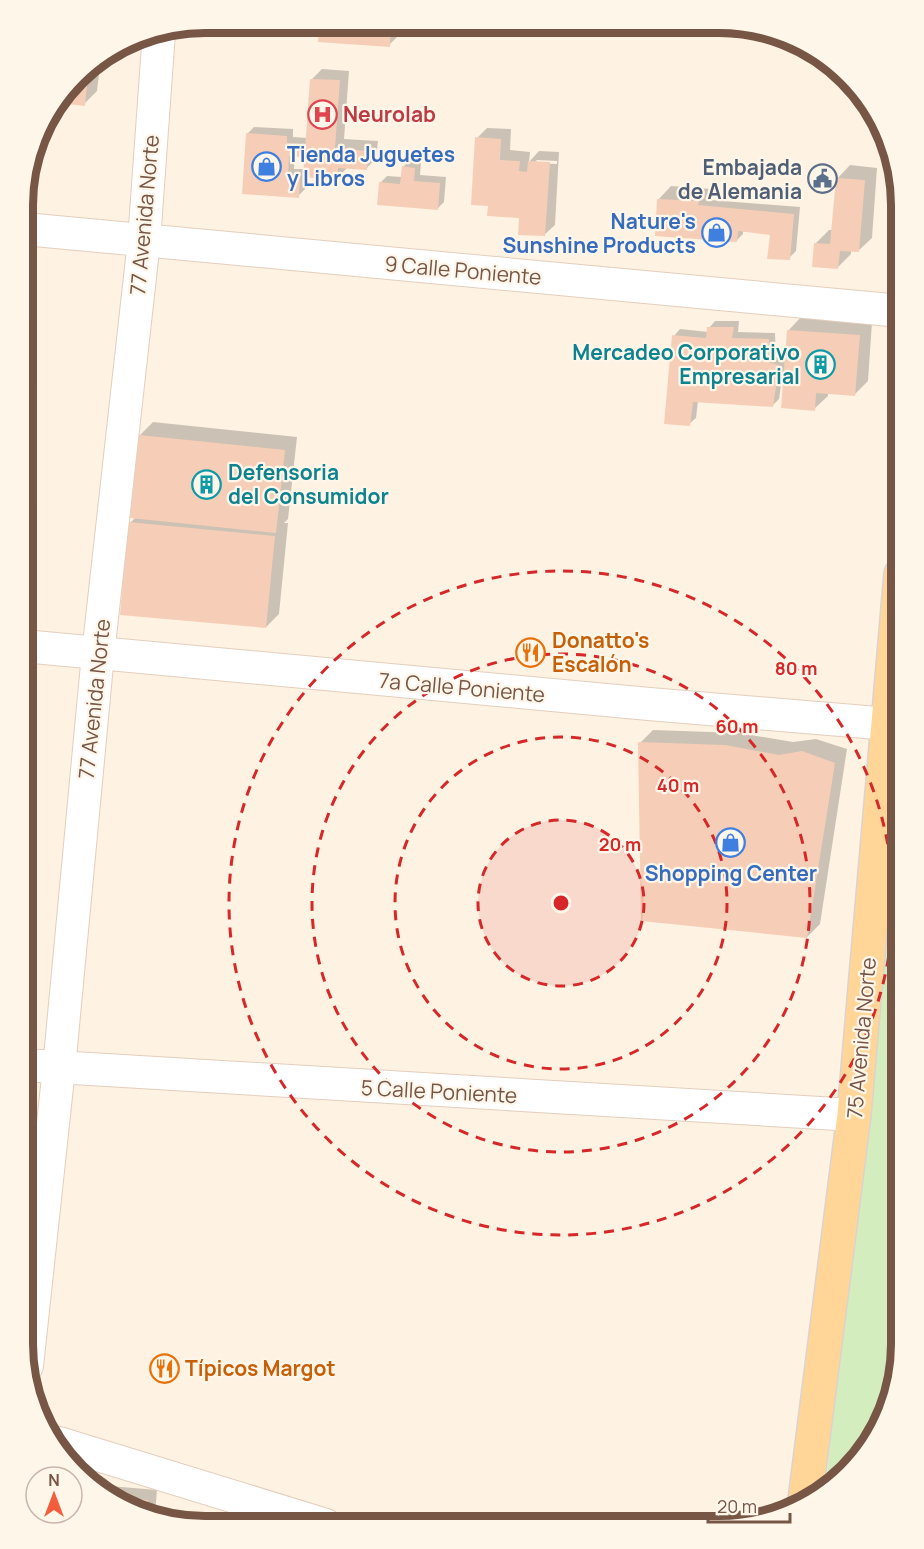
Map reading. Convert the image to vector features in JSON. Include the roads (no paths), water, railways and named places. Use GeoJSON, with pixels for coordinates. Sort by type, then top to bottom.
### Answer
{"type":"FeatureCollection","features":[{"type":"Feature","properties":{"kind":"main road","name":"75 Avenida Norte"},"geometry":{"type":"LineString","coordinates":[[806,1492],[854,1115],[891,762]]}},
{"type":"Feature","properties":{"kind":"street","name":"77 Avenida Norte"},"geometry":{"type":"LineString","coordinates":[[33,1310],[59,1068],[98,654],[144,241],[158,39]]}},
{"type":"Feature","properties":{"kind":"street","name":"9 Calle Poniente"},"geometry":{"type":"LineString","coordinates":[[33,230],[891,310]]}},
{"type":"Feature","properties":{"kind":"street","name":"7a Calle Poniente"},"geometry":{"type":"LineString","coordinates":[[33,647],[891,724]]}},
{"type":"Feature","properties":{"kind":"street","name":"5 Calle Poniente"},"geometry":{"type":"LineString","coordinates":[[33,1066],[854,1115]]}},
{"type":"Feature","properties":{"kind":"street"},"geometry":{"type":"LineString","coordinates":[[65,1445],[297,1516]]}},
{"type":"Feature","properties":{"kind":"place","name":"Neurolab"},"geometry":{"type":"Point","coordinates":[322,114]}},
{"type":"Feature","properties":{"kind":"place","name":"Tienda Juguetes y Libros"},"geometry":{"type":"Point","coordinates":[266,166]}},
{"type":"Feature","properties":{"kind":"place","name":"Embajada de Alemania"},"geometry":{"type":"Point","coordinates":[823,179]}},
{"type":"Feature","properties":{"kind":"place","name":"Nature's Sunshine Products"},"geometry":{"type":"Point","coordinates":[717,233]}},
{"type":"Feature","properties":{"kind":"place","name":"Mercadeo Corporativo Empresarial"},"geometry":{"type":"Point","coordinates":[821,364]}},
{"type":"Feature","properties":{"kind":"place","name":"Defensoria del Consumidor"},"geometry":{"type":"Point","coordinates":[207,484]}},
{"type":"Feature","properties":{"kind":"place","name":"Donatto's Escalón"},"geometry":{"type":"Point","coordinates":[531,652]}},
{"type":"Feature","properties":{"kind":"place","name":"Shopping Center"},"geometry":{"type":"Point","coordinates":[731,842]}},
{"type":"Feature","properties":{"kind":"place","name":"Típicos Margot"},"geometry":{"type":"Point","coordinates":[164,1368]}}]}
